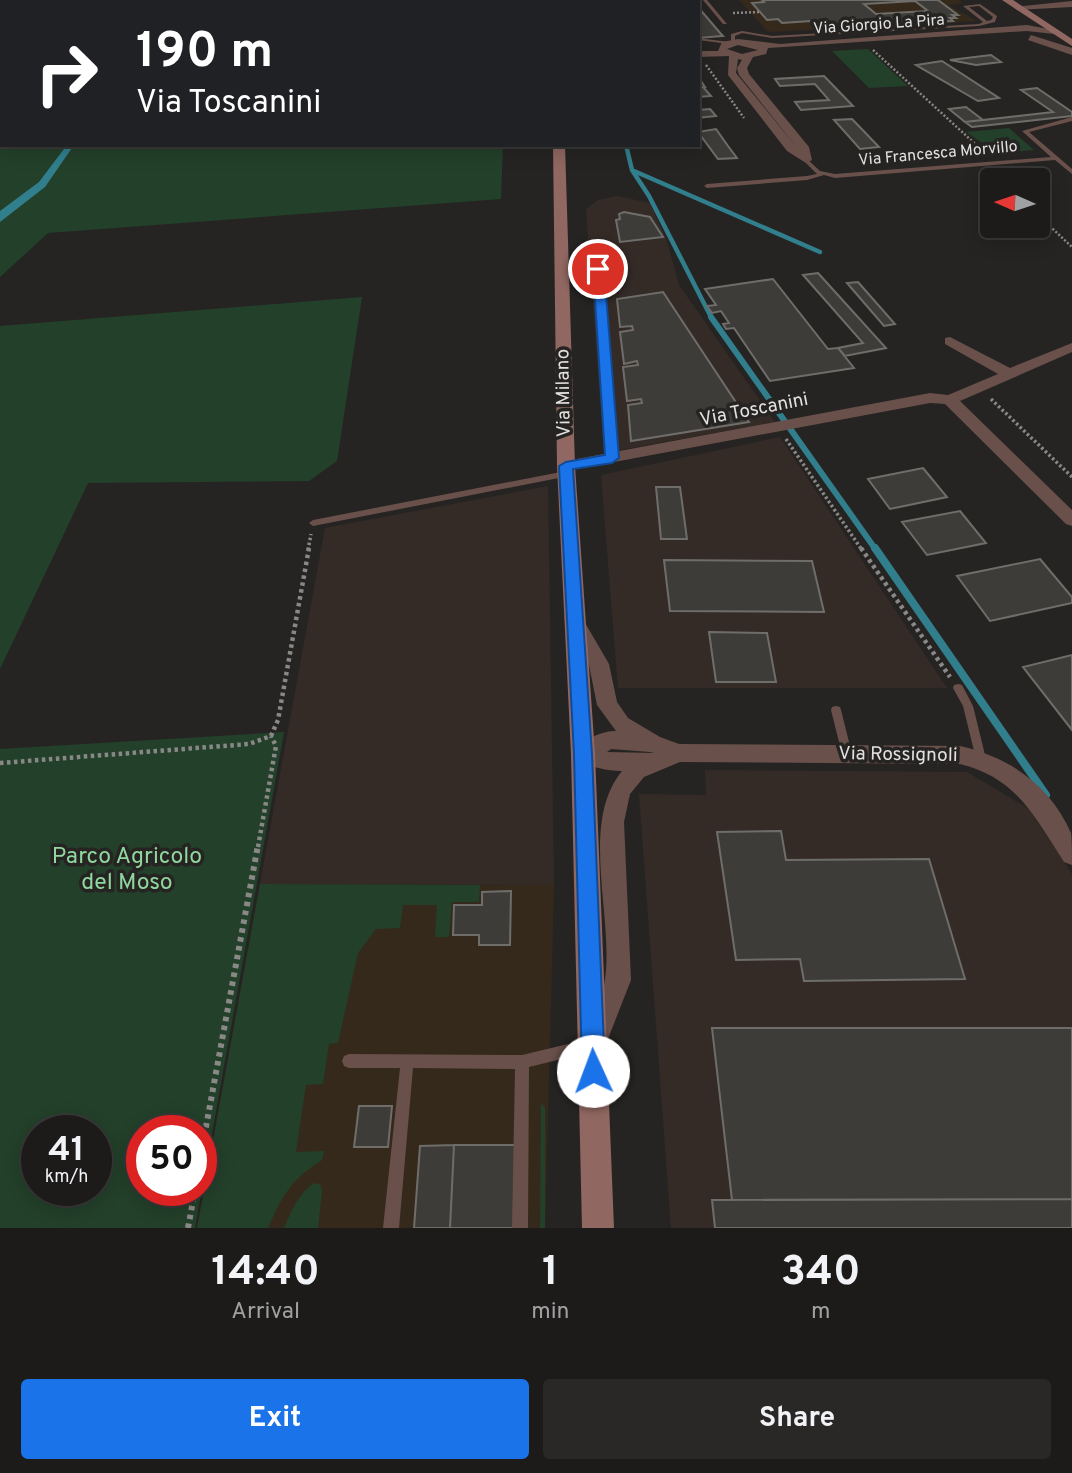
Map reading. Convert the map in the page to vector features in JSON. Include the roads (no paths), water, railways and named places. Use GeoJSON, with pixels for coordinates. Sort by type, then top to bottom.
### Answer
{"type":"FeatureCollection","features":[{"type":"Feature","properties":{"kind":"main road"},"geometry":{"type":"LineString","coordinates":[[1004,0],[1072,43]]}},
{"type":"Feature","properties":{"kind":"main road","name":"Via Milano"},"geometry":{"type":"LineString","coordinates":[[559,147],[566,470],[583,754],[598,1228]]}},
{"type":"Feature","properties":{"kind":"street"},"geometry":{"type":"LineString","coordinates":[[1004,0],[1023,23],[1017,30]]}},
{"type":"Feature","properties":{"kind":"street"},"geometry":{"type":"LineString","coordinates":[[1017,7],[1072,4]]}},
{"type":"Feature","properties":{"kind":"street"},"geometry":{"type":"LineString","coordinates":[[981,34],[1017,30],[1054,31]]}},
{"type":"Feature","properties":{"kind":"street"},"geometry":{"type":"LineString","coordinates":[[1027,37],[1054,31]]}},
{"type":"Feature","properties":{"kind":"street"},"geometry":{"type":"LineString","coordinates":[[981,34],[1027,37],[1051,42],[1072,52]]}},
{"type":"Feature","properties":{"kind":"street","name":"Via Giorgio La Pira"},"geometry":{"type":"LineString","coordinates":[[723,48],[755,44],[780,47],[981,34]]}},
{"type":"Feature","properties":{"kind":"street"},"geometry":{"type":"LineString","coordinates":[[755,44],[763,48],[763,52]]}},
{"type":"Feature","properties":{"kind":"street","name":"Via Giorgio La Pira"},"geometry":{"type":"LineString","coordinates":[[748,57],[780,47]]}},
{"type":"Feature","properties":{"kind":"street"},"geometry":{"type":"LineString","coordinates":[[700,52],[723,48],[748,57],[742,68],[744,75],[803,148],[806,160]]}},
{"type":"Feature","properties":{"kind":"street"},"geometry":{"type":"LineString","coordinates":[[700,52],[723,48]]}},
{"type":"Feature","properties":{"kind":"street"},"geometry":{"type":"LineString","coordinates":[[723,48],[731,72],[751,99],[791,149],[806,160]]}},
{"type":"Feature","properties":{"kind":"street"},"geometry":{"type":"LineString","coordinates":[[751,99],[764,98]]}},
{"type":"Feature","properties":{"kind":"street"},"geometry":{"type":"LineString","coordinates":[[764,115],[777,114]]}},
{"type":"Feature","properties":{"kind":"street"},"geometry":{"type":"LineString","coordinates":[[950,341],[1011,375]]}},
{"type":"Feature","properties":{"kind":"street","name":"Via Toscanini"},"geometry":{"type":"LineString","coordinates":[[566,470],[612,458],[930,398],[950,400],[1072,347]]}},
{"type":"Feature","properties":{"kind":"street"},"geometry":{"type":"LineString","coordinates":[[950,400],[1072,520]]}},
{"type":"Feature","properties":{"kind":"street"},"geometry":{"type":"LineString","coordinates":[[577,626],[599,664],[607,705],[621,724],[663,753],[636,771],[620,790],[613,822],[618,980],[592,1045]]}},
{"type":"Feature","properties":{"kind":"street","name":"Via Rossignoli"},"geometry":{"type":"LineString","coordinates":[[583,754],[609,762],[663,753],[960,755],[981,759],[1020,778],[1072,854]]}},
{"type":"Feature","properties":{"kind":"lane"},"geometry":{"type":"LineString","coordinates":[[705,0],[725,23]]}},
{"type":"Feature","properties":{"kind":"lane"},"geometry":{"type":"LineString","coordinates":[[987,23],[965,6],[989,3]]}},
{"type":"Feature","properties":{"kind":"lane"},"geometry":{"type":"LineString","coordinates":[[723,48],[733,35],[742,32],[772,37],[987,23],[995,17],[980,5]]}},
{"type":"Feature","properties":{"kind":"lane"},"geometry":{"type":"LineString","coordinates":[[700,42],[723,48]]}},
{"type":"Feature","properties":{"kind":"lane"},"geometry":{"type":"LineString","coordinates":[[700,42],[723,48]]}},
{"type":"Feature","properties":{"kind":"lane"},"geometry":{"type":"LineString","coordinates":[[1072,119],[1024,131],[1072,172]]}},
{"type":"Feature","properties":{"kind":"lane","name":"Via Francesca Morvillo"},"geometry":{"type":"LineString","coordinates":[[708,186],[807,178],[822,174],[835,176],[1056,158]]}},
{"type":"Feature","properties":{"kind":"lane"},"geometry":{"type":"LineString","coordinates":[[806,160],[822,174]]}},
{"type":"Feature","properties":{"kind":"lane"},"geometry":{"type":"LineString","coordinates":[[597,250],[612,458]]}},
{"type":"Feature","properties":{"kind":"lane"},"geometry":{"type":"LineString","coordinates":[[313,523],[566,470]]}},
{"type":"Feature","properties":{"kind":"lane"},"geometry":{"type":"LineString","coordinates":[[958,688],[968,706],[981,759]]}},
{"type":"Feature","properties":{"kind":"lane"},"geometry":{"type":"LineString","coordinates":[[836,710],[847,754]]}},
{"type":"Feature","properties":{"kind":"lane"},"geometry":{"type":"LineString","coordinates":[[349,1062],[522,1062],[592,1045]]}},
{"type":"Feature","properties":{"kind":"lane"},"geometry":{"type":"LineString","coordinates":[[391,1228],[407,1062]]}},
{"type":"Feature","properties":{"kind":"lane"},"geometry":{"type":"LineString","coordinates":[[520,1228],[522,1062]]}},
{"type":"Feature","properties":{"kind":"water"},"geometry":{"type":"Polygon","coordinates":[[[65,147],[73,147],[45,187],[0,222],[0,211],[39,182],[65,147]]]}},
{"type":"Feature","properties":{"kind":"waterway"},"geometry":{"type":"LineString","coordinates":[[626,147],[632,170],[649,196],[712,319]]}},
{"type":"Feature","properties":{"kind":"waterway"},"geometry":{"type":"LineString","coordinates":[[634,171],[820,252]]}},
{"type":"Feature","properties":{"kind":"waterway"},"geometry":{"type":"LineString","coordinates":[[711,317],[876,550]]}},
{"type":"Feature","properties":{"kind":"waterway"},"geometry":{"type":"LineString","coordinates":[[875,548],[1046,795]]}},
{"type":"Feature","properties":{"kind":"park label","name":"Parco Agricolo del Moso"},"geometry":{"type":"Point","coordinates":[127,870]}}]}
